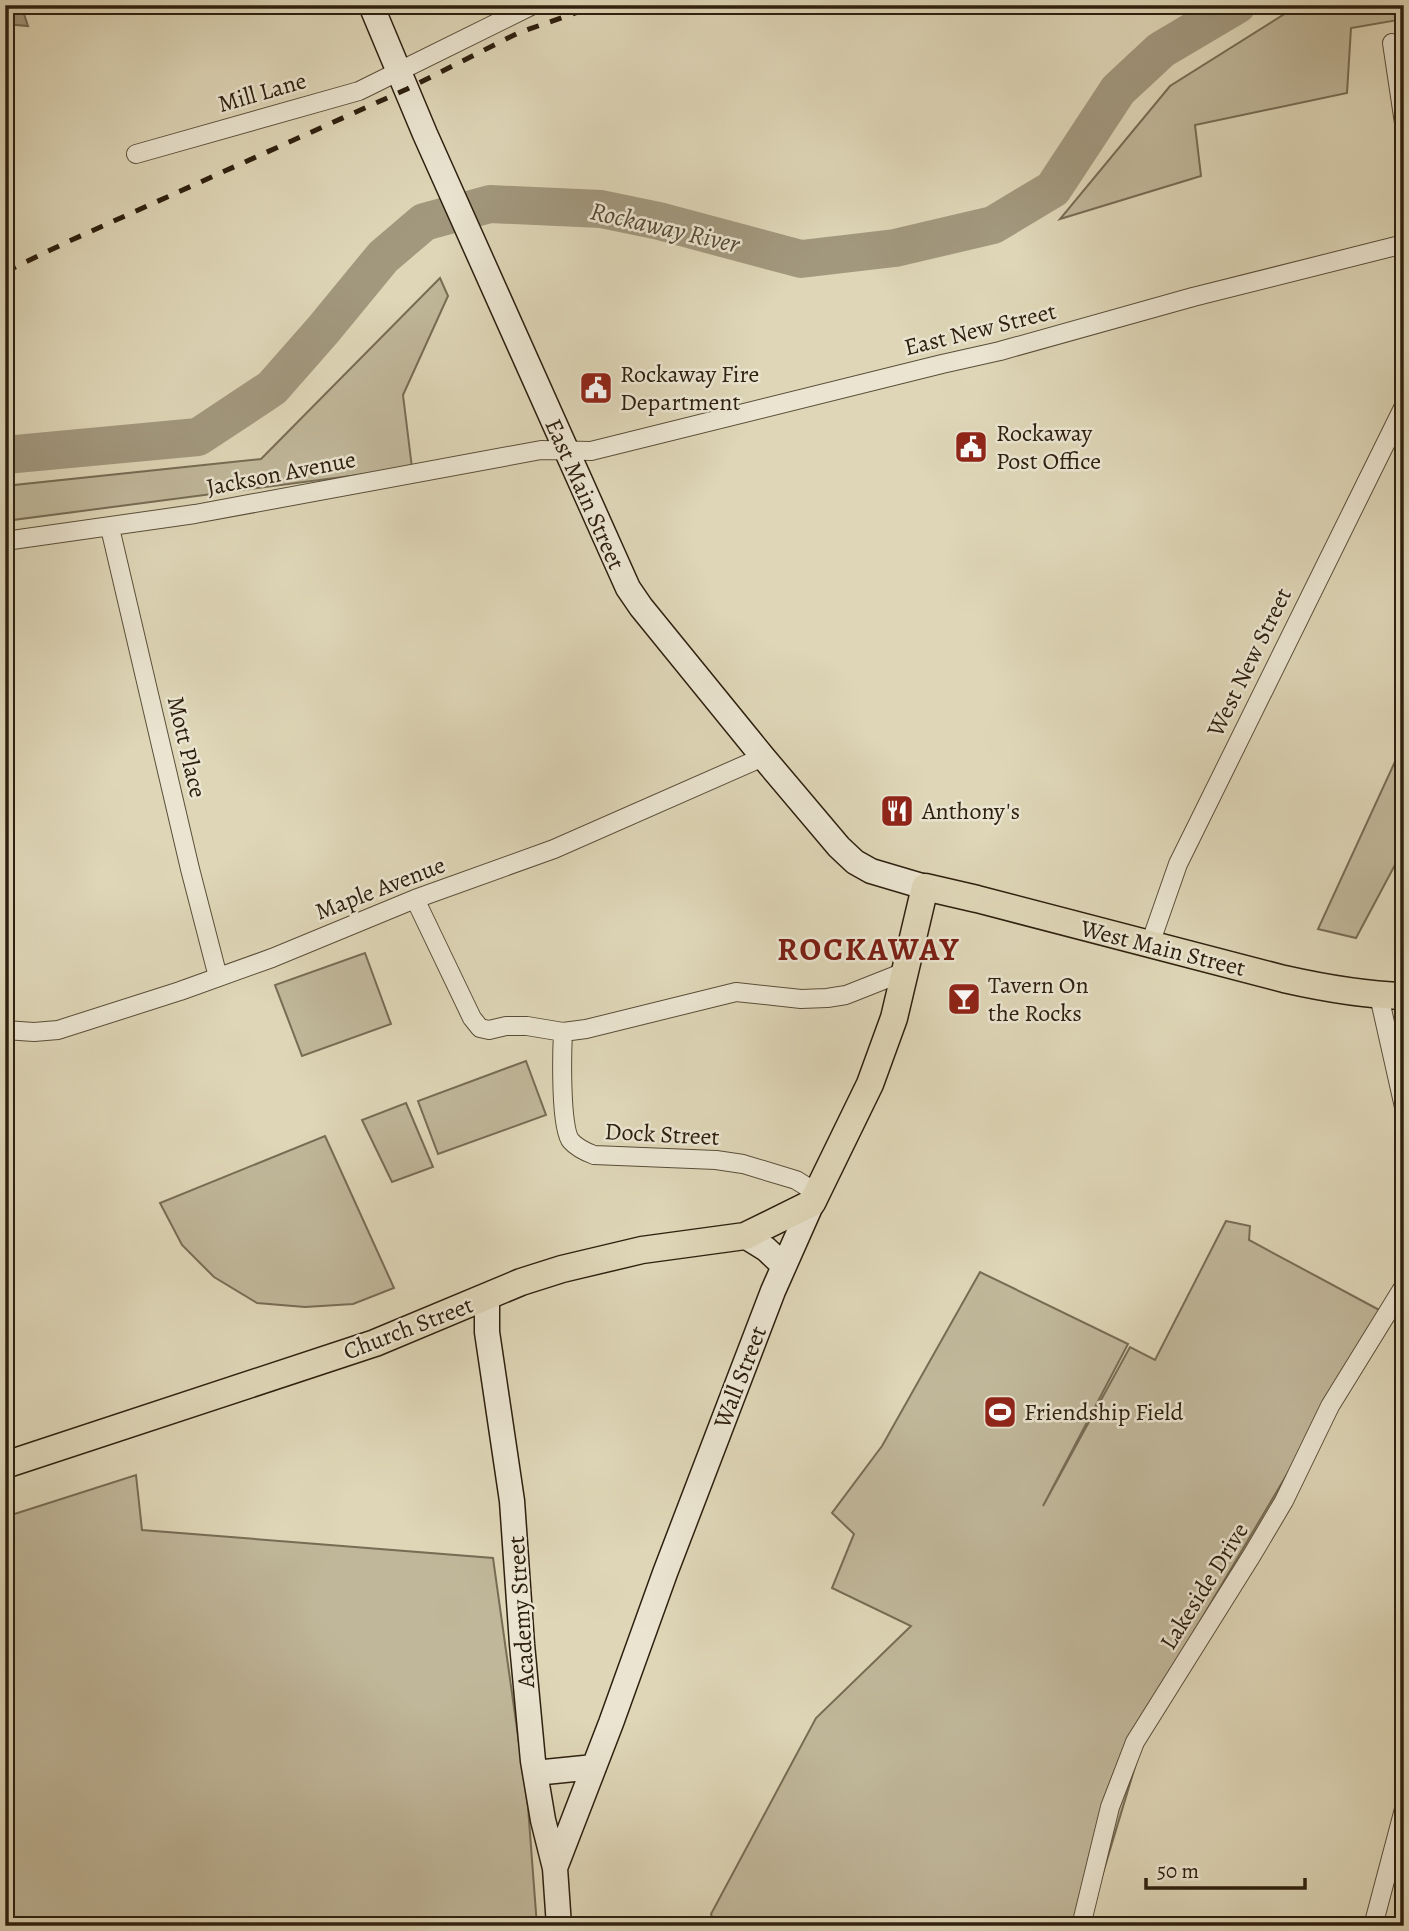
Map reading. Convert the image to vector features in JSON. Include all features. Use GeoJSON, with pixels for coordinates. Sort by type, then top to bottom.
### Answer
{"type":"FeatureCollection","features":[{"type":"Feature","properties":{"kind":"main road","name":"West Main Street"},"geometry":{"type":"LineString","coordinates":[[925,887],[1284,979],[1391,996]]}},
{"type":"Feature","properties":{"kind":"main road","name":"Wall Street"},"geometry":{"type":"LineString","coordinates":[[814,1198],[870,1084],[894,1018],[925,887]]}},
{"type":"Feature","properties":{"kind":"main road","name":"Church Street"},"geometry":{"type":"LineString","coordinates":[[5,1465],[375,1343],[521,1282],[642,1250],[745,1236],[814,1198]]}},
{"type":"Feature","properties":{"kind":"street","name":"East Main Street"},"geometry":{"type":"LineString","coordinates":[[371,5],[436,159],[628,588],[839,847],[855,862],[871,871],[925,887]]}},
{"type":"Feature","properties":{"kind":"street","name":"Mill Lane"},"geometry":{"type":"LineString","coordinates":[[136,154],[359,91],[533,5]]}},
{"type":"Feature","properties":{"kind":"street"},"geometry":{"type":"LineString","coordinates":[[1392,43],[1404,123]]}},
{"type":"Feature","properties":{"kind":"street","name":"East New Street"},"geometry":{"type":"LineString","coordinates":[[566,451],[591,451],[1000,351],[1193,297],[1404,244]]}},
{"type":"Feature","properties":{"kind":"street","name":"West New Street"},"geometry":{"type":"LineString","coordinates":[[1150,944],[1178,864],[1404,406]]}},
{"type":"Feature","properties":{"kind":"street","name":"Jackson Avenue"},"geometry":{"type":"LineString","coordinates":[[5,541],[195,514],[541,450],[566,451]]}},
{"type":"Feature","properties":{"kind":"street","name":"Mott Place"},"geometry":{"type":"LineString","coordinates":[[110,528],[218,977]]}},
{"type":"Feature","properties":{"kind":"street","name":"Maple Avenue"},"geometry":{"type":"LineString","coordinates":[[5,1030],[58,1030],[272,958],[415,899],[554,849],[763,757]]}},
{"type":"Feature","properties":{"kind":"street"},"geometry":{"type":"LineString","coordinates":[[415,899],[472,1018],[480,1028],[489,1030],[506,1026],[527,1026],[563,1032],[586,1030],[736,992],[801,999],[827,998],[846,995],[904,972]]}},
{"type":"Feature","properties":{"kind":"street"},"geometry":{"type":"LineString","coordinates":[[1391,996],[1404,1107]]}},
{"type":"Feature","properties":{"kind":"street","name":"Dock Street"},"geometry":{"type":"LineString","coordinates":[[563,1032],[566,1128],[569,1140],[583,1151],[594,1155],[743,1164],[796,1180],[814,1198]]}},
{"type":"Feature","properties":{"kind":"street","name":"Wall Street"},"geometry":{"type":"LineString","coordinates":[[555,1868],[783,1265],[814,1198]]}},
{"type":"Feature","properties":{"kind":"street"},"geometry":{"type":"LineString","coordinates":[[745,1236],[766,1249],[783,1265]]}},
{"type":"Feature","properties":{"kind":"street","name":"Lakeside Drive"},"geometry":{"type":"LineString","coordinates":[[1081,1926],[1110,1807],[1135,1742],[1284,1502],[1330,1406],[1404,1286]]}},
{"type":"Feature","properties":{"kind":"street","name":"Academy Street"},"geometry":{"type":"LineString","coordinates":[[487,1297],[487,1332],[512,1501],[535,1773],[555,1868],[559,1926]]}},
{"type":"Feature","properties":{"kind":"street"},"geometry":{"type":"LineString","coordinates":[[535,1773],[594,1767]]}},
{"type":"Feature","properties":{"kind":"street"},"geometry":{"type":"LineString","coordinates":[[1373,1926],[1404,1809]]}},
{"type":"Feature","properties":{"kind":"shaded area"},"geometry":{"type":"Polygon","coordinates":[[[5,5],[21,5],[28,26],[5,24],[5,5]]]}},
{"type":"Feature","properties":{"kind":"shaded area"},"geometry":{"type":"Polygon","coordinates":[[[1303,5],[1404,5],[1404,19],[1351,28],[1347,93],[1195,125],[1201,176],[1060,219],[1170,86],[1294,8],[1303,5]]]}},
{"type":"Feature","properties":{"kind":"shaded area"},"geometry":{"type":"Polygon","coordinates":[[[440,278],[448,296],[403,395],[412,468],[5,521],[5,486],[261,459],[440,278]]]}},
{"type":"Feature","properties":{"kind":"shaded area"},"geometry":{"type":"Polygon","coordinates":[[[1404,742],[1404,848],[1356,938],[1318,929],[1404,742]]]}},
{"type":"Feature","properties":{"kind":"shaded area"},"geometry":{"type":"Polygon","coordinates":[[[365,953],[391,1024],[302,1056],[275,985],[365,953]]]}},
{"type":"Feature","properties":{"kind":"shaded area"},"geometry":{"type":"Polygon","coordinates":[[[526,1061],[546,1115],[438,1154],[418,1101],[526,1061]]]}},
{"type":"Feature","properties":{"kind":"shaded area"},"geometry":{"type":"Polygon","coordinates":[[[406,1103],[433,1167],[392,1182],[362,1120],[406,1103]]]}},
{"type":"Feature","properties":{"kind":"shaded area"},"geometry":{"type":"Polygon","coordinates":[[[325,1136],[394,1288],[353,1304],[305,1307],[257,1303],[214,1277],[182,1245],[160,1203],[325,1136]]]}},
{"type":"Feature","properties":{"kind":"shaded area"},"geometry":{"type":"Polygon","coordinates":[[[1226,1221],[1250,1226],[1249,1240],[1383,1312],[1157,1694],[1087,1926],[715,1926],[711,1914],[816,1718],[911,1626],[832,1588],[854,1534],[832,1513],[882,1446],[980,1272],[1128,1344],[1043,1506],[1130,1347],[1155,1360],[1226,1221]]]}},
{"type":"Feature","properties":{"kind":"shaded area"},"geometry":{"type":"Polygon","coordinates":[[[136,1475],[142,1530],[493,1558],[528,1807],[537,1926],[5,1926],[5,1517],[136,1475]]]}},
{"type":"Feature","properties":{"kind":"waterway","name":"Rockaway River"},"geometry":{"type":"LineString","coordinates":[[5,455],[198,437],[272,388],[383,257],[424,222],[490,204],[601,209],[659,221],[801,259],[895,248],[993,225],[1053,189],[1118,90],[1161,50],[1237,5]]}},
{"type":"Feature","properties":{"kind":"railway"},"geometry":{"type":"LineString","coordinates":[[5,272],[407,89],[518,33],[598,5]]}},
{"type":"Feature","properties":{"kind":"place","name":"Rockaway Fire Department"},"geometry":{"type":"Point","coordinates":[596,388]}},
{"type":"Feature","properties":{"kind":"place","name":"Rockaway Post Office"},"geometry":{"type":"Point","coordinates":[971,447]}},
{"type":"Feature","properties":{"kind":"place","name":"Anthony's"},"geometry":{"type":"Point","coordinates":[897,811]}},
{"type":"Feature","properties":{"kind":"place","name":"Tavern On the Rocks"},"geometry":{"type":"Point","coordinates":[964,999]}},
{"type":"Feature","properties":{"kind":"place","name":"Friendship Field"},"geometry":{"type":"Point","coordinates":[1000,1412]}},
{"type":"Feature","properties":{"kind":"district","name":"ROCKAWAY"},"geometry":{"type":"Point","coordinates":[869,949]}}]}
